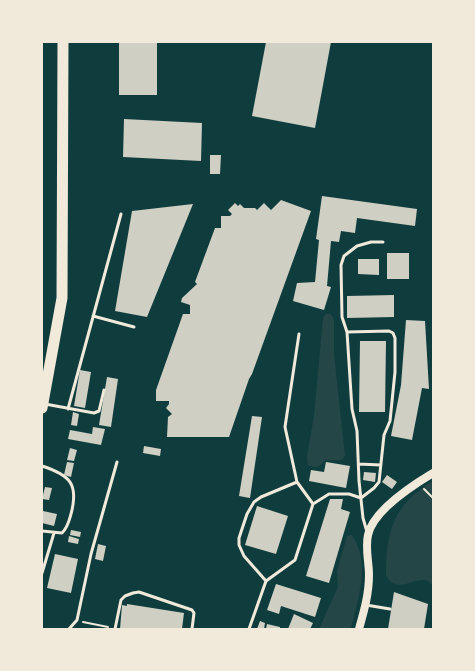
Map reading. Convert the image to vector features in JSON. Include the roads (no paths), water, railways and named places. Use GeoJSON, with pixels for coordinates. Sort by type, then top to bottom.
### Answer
{"type":"FeatureCollection","features":[{"type":"Feature","properties":{"kind":"highway"},"geometry":{"type":"LineString","coordinates":[[42,406],[62,298],[63,42]]}},
{"type":"Feature","properties":{"kind":"main road"},"geometry":{"type":"LineString","coordinates":[[359,629],[369,592],[368,534],[374,523],[391,502],[407,488],[433,473]]}},
{"type":"Feature","properties":{"kind":"lane"},"geometry":{"type":"LineString","coordinates":[[68,409],[121,214]]}},
{"type":"Feature","properties":{"kind":"lane"},"geometry":{"type":"LineString","coordinates":[[368,534],[359,481],[357,431],[352,409],[347,332],[342,317],[342,260],[344,256],[357,246],[371,242],[383,242]]}},
{"type":"Feature","properties":{"kind":"lane"},"geometry":{"type":"LineString","coordinates":[[93,316],[134,326]]}},
{"type":"Feature","properties":{"kind":"lane"},"geometry":{"type":"LineString","coordinates":[[347,332],[389,331],[393,333],[395,338],[395,372],[390,421],[384,435],[378,484],[361,498]]}},
{"type":"Feature","properties":{"kind":"lane"},"geometry":{"type":"LineString","coordinates":[[299,334],[285,426],[297,482],[313,504]]}},
{"type":"Feature","properties":{"kind":"lane"},"geometry":{"type":"LineString","coordinates":[[42,406],[98,412],[104,390]]}},
{"type":"Feature","properties":{"kind":"lane"},"geometry":{"type":"LineString","coordinates":[[69,629],[76,620],[91,554],[117,462]]}},
{"type":"Feature","properties":{"kind":"lane"},"geometry":{"type":"LineString","coordinates":[[359,464],[381,465]]}},
{"type":"Feature","properties":{"kind":"lane"},"geometry":{"type":"LineString","coordinates":[[42,466],[61,474],[67,479],[75,493],[67,529],[62,533],[42,531]]}},
{"type":"Feature","properties":{"kind":"lane"},"geometry":{"type":"LineString","coordinates":[[266,581],[244,556],[239,545],[239,538],[247,514],[254,502],[261,497],[297,482]]}},
{"type":"Feature","properties":{"kind":"lane"},"geometry":{"type":"LineString","coordinates":[[249,629],[266,581],[294,560],[313,504],[329,494],[349,494],[361,498]]}},
{"type":"Feature","properties":{"kind":"lane"},"geometry":{"type":"LineString","coordinates":[[42,572],[54,533]]}},
{"type":"Feature","properties":{"kind":"lane"},"geometry":{"type":"LineString","coordinates":[[115,629],[121,600],[125,596],[139,592],[192,610],[194,613],[192,629]]}},
{"type":"Feature","properties":{"kind":"lane"},"geometry":{"type":"LineString","coordinates":[[366,605],[390,609]]}}]}
